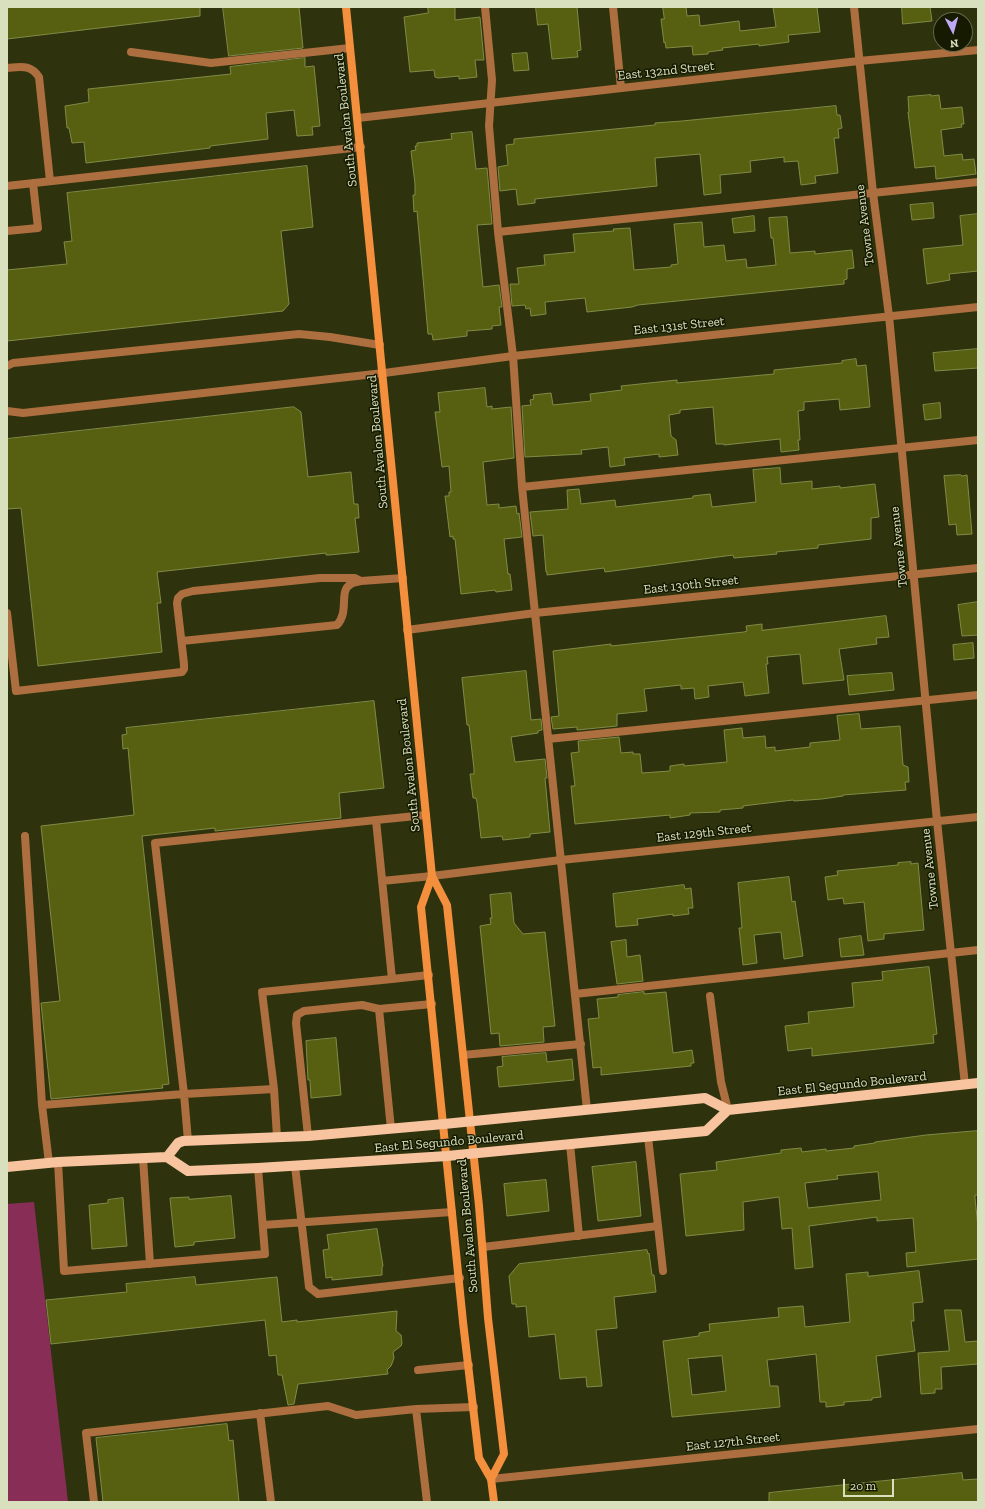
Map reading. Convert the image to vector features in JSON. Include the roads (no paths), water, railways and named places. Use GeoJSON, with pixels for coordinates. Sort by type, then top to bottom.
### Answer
{"type":"FeatureCollection","features":[{"type":"Feature","properties":{"kind":"main road","name":"South Avalon Boulevard"},"geometry":{"type":"LineString","coordinates":[[346,7],[384,373],[407,630],[432,876],[447,905],[471,1121],[488,1318],[504,1454],[491,1479]]}},
{"type":"Feature","properties":{"kind":"main road","name":"South Avalon Boulevard"},"geometry":{"type":"LineString","coordinates":[[432,876],[421,907],[479,1458],[491,1479],[494,1502]]}},
{"type":"Feature","properties":{"kind":"main road","name":"East El Segundo Boulevard"},"geometry":{"type":"LineString","coordinates":[[728,1110],[706,1131],[447,1156],[188,1171],[166,1157],[181,1141],[308,1136],[705,1098],[728,1110],[978,1083]]}},
{"type":"Feature","properties":{"kind":"main road"},"geometry":{"type":"LineString","coordinates":[[7,1167],[166,1157]]}},
{"type":"Feature","properties":{"kind":"street"},"geometry":{"type":"LineString","coordinates":[[485,7],[492,80],[489,126],[498,232],[513,356],[522,487],[587,1110]]}},
{"type":"Feature","properties":{"kind":"street"},"geometry":{"type":"LineString","coordinates":[[613,7],[622,88]]}},
{"type":"Feature","properties":{"kind":"street","name":"Towne Avenue"},"geometry":{"type":"LineString","coordinates":[[854,7],[873,193],[889,316],[937,821],[965,1085]]}},
{"type":"Feature","properties":{"kind":"street"},"geometry":{"type":"LineString","coordinates":[[130,52],[211,63],[350,48]]}},
{"type":"Feature","properties":{"kind":"street","name":"East 132nd Street"},"geometry":{"type":"LineString","coordinates":[[358,118],[859,61],[978,50]]}},
{"type":"Feature","properties":{"kind":"street"},"geometry":{"type":"LineString","coordinates":[[7,68],[24,66],[34,70],[39,77],[50,182]]}},
{"type":"Feature","properties":{"kind":"street"},"geometry":{"type":"LineString","coordinates":[[7,186],[361,147]]}},
{"type":"Feature","properties":{"kind":"street"},"geometry":{"type":"LineString","coordinates":[[498,232],[978,182]]}},
{"type":"Feature","properties":{"kind":"street"},"geometry":{"type":"LineString","coordinates":[[7,230],[38,228],[33,183]]}},
{"type":"Feature","properties":{"kind":"street","name":"East 131st Street"},"geometry":{"type":"LineString","coordinates":[[7,411],[23,413],[384,373],[513,356],[978,307]]}},
{"type":"Feature","properties":{"kind":"street"},"geometry":{"type":"LineString","coordinates":[[7,366],[13,363],[299,334],[380,345]]}},
{"type":"Feature","properties":{"kind":"street"},"geometry":{"type":"LineString","coordinates":[[522,487],[978,440]]}},
{"type":"Feature","properties":{"kind":"street","name":"East 130th Street"},"geometry":{"type":"LineString","coordinates":[[407,630],[535,613],[978,568]]}},
{"type":"Feature","properties":{"kind":"street"},"geometry":{"type":"LineString","coordinates":[[7,613],[16,691],[182,672],[184,669],[182,641],[177,603],[178,598],[182,594],[193,591],[320,578],[356,581],[403,578]]}},
{"type":"Feature","properties":{"kind":"street"},"geometry":{"type":"LineString","coordinates":[[182,641],[337,625],[341,621],[345,610],[345,590],[356,581]]}},
{"type":"Feature","properties":{"kind":"street"},"geometry":{"type":"LineString","coordinates":[[548,740],[978,695]]}},
{"type":"Feature","properties":{"kind":"street"},"geometry":{"type":"LineString","coordinates":[[188,1141],[155,843],[426,815]]}},
{"type":"Feature","properties":{"kind":"street","name":"East 129th Street"},"geometry":{"type":"LineString","coordinates":[[382,881],[561,860],[978,817]]}},
{"type":"Feature","properties":{"kind":"street"},"geometry":{"type":"LineString","coordinates":[[376,820],[392,979]]}},
{"type":"Feature","properties":{"kind":"street"},"geometry":{"type":"LineString","coordinates":[[25,836],[42,1105],[54,1163],[64,1271],[265,1254],[258,1168]]}},
{"type":"Feature","properties":{"kind":"street"},"geometry":{"type":"LineString","coordinates":[[575,994],[978,950]]}},
{"type":"Feature","properties":{"kind":"street"},"geometry":{"type":"LineString","coordinates":[[277,1137],[274,1089],[262,992],[429,976]]}},
{"type":"Feature","properties":{"kind":"street"},"geometry":{"type":"LineString","coordinates":[[710,996],[721,1082],[728,1110]]}},
{"type":"Feature","properties":{"kind":"street"},"geometry":{"type":"LineString","coordinates":[[308,1136],[296,1023],[298,1015],[304,1011],[362,1005],[379,1009],[432,1004]]}},
{"type":"Feature","properties":{"kind":"street"},"geometry":{"type":"LineString","coordinates":[[379,1009],[391,1129]]}},
{"type":"Feature","properties":{"kind":"street"},"geometry":{"type":"LineString","coordinates":[[463,1055],[581,1044]]}},
{"type":"Feature","properties":{"kind":"street"},"geometry":{"type":"LineString","coordinates":[[42,1105],[184,1094],[274,1089]]}},
{"type":"Feature","properties":{"kind":"street"},"geometry":{"type":"LineString","coordinates":[[648,1137],[663,1271]]}},
{"type":"Feature","properties":{"kind":"street"},"geometry":{"type":"LineString","coordinates":[[570,1144],[579,1236]]}},
{"type":"Feature","properties":{"kind":"street"},"geometry":{"type":"LineString","coordinates":[[142,1158],[150,1264]]}},
{"type":"Feature","properties":{"kind":"street"},"geometry":{"type":"LineString","coordinates":[[295,1166],[309,1287],[318,1294],[460,1278]]}},
{"type":"Feature","properties":{"kind":"street"},"geometry":{"type":"LineString","coordinates":[[263,1225],[452,1212]]}},
{"type":"Feature","properties":{"kind":"street"},"geometry":{"type":"LineString","coordinates":[[483,1247],[658,1226]]}},
{"type":"Feature","properties":{"kind":"street"},"geometry":{"type":"LineString","coordinates":[[418,1370],[469,1365]]}},
{"type":"Feature","properties":{"kind":"street"},"geometry":{"type":"LineString","coordinates":[[94,1502],[86,1433],[328,1406],[356,1416],[416,1409],[474,1407]]}},
{"type":"Feature","properties":{"kind":"street"},"geometry":{"type":"LineString","coordinates":[[416,1409],[427,1502]]}},
{"type":"Feature","properties":{"kind":"street"},"geometry":{"type":"LineString","coordinates":[[260,1413],[271,1502]]}},
{"type":"Feature","properties":{"kind":"street","name":"East 127th Street"},"geometry":{"type":"LineString","coordinates":[[491,1479],[978,1430]]}}]}
